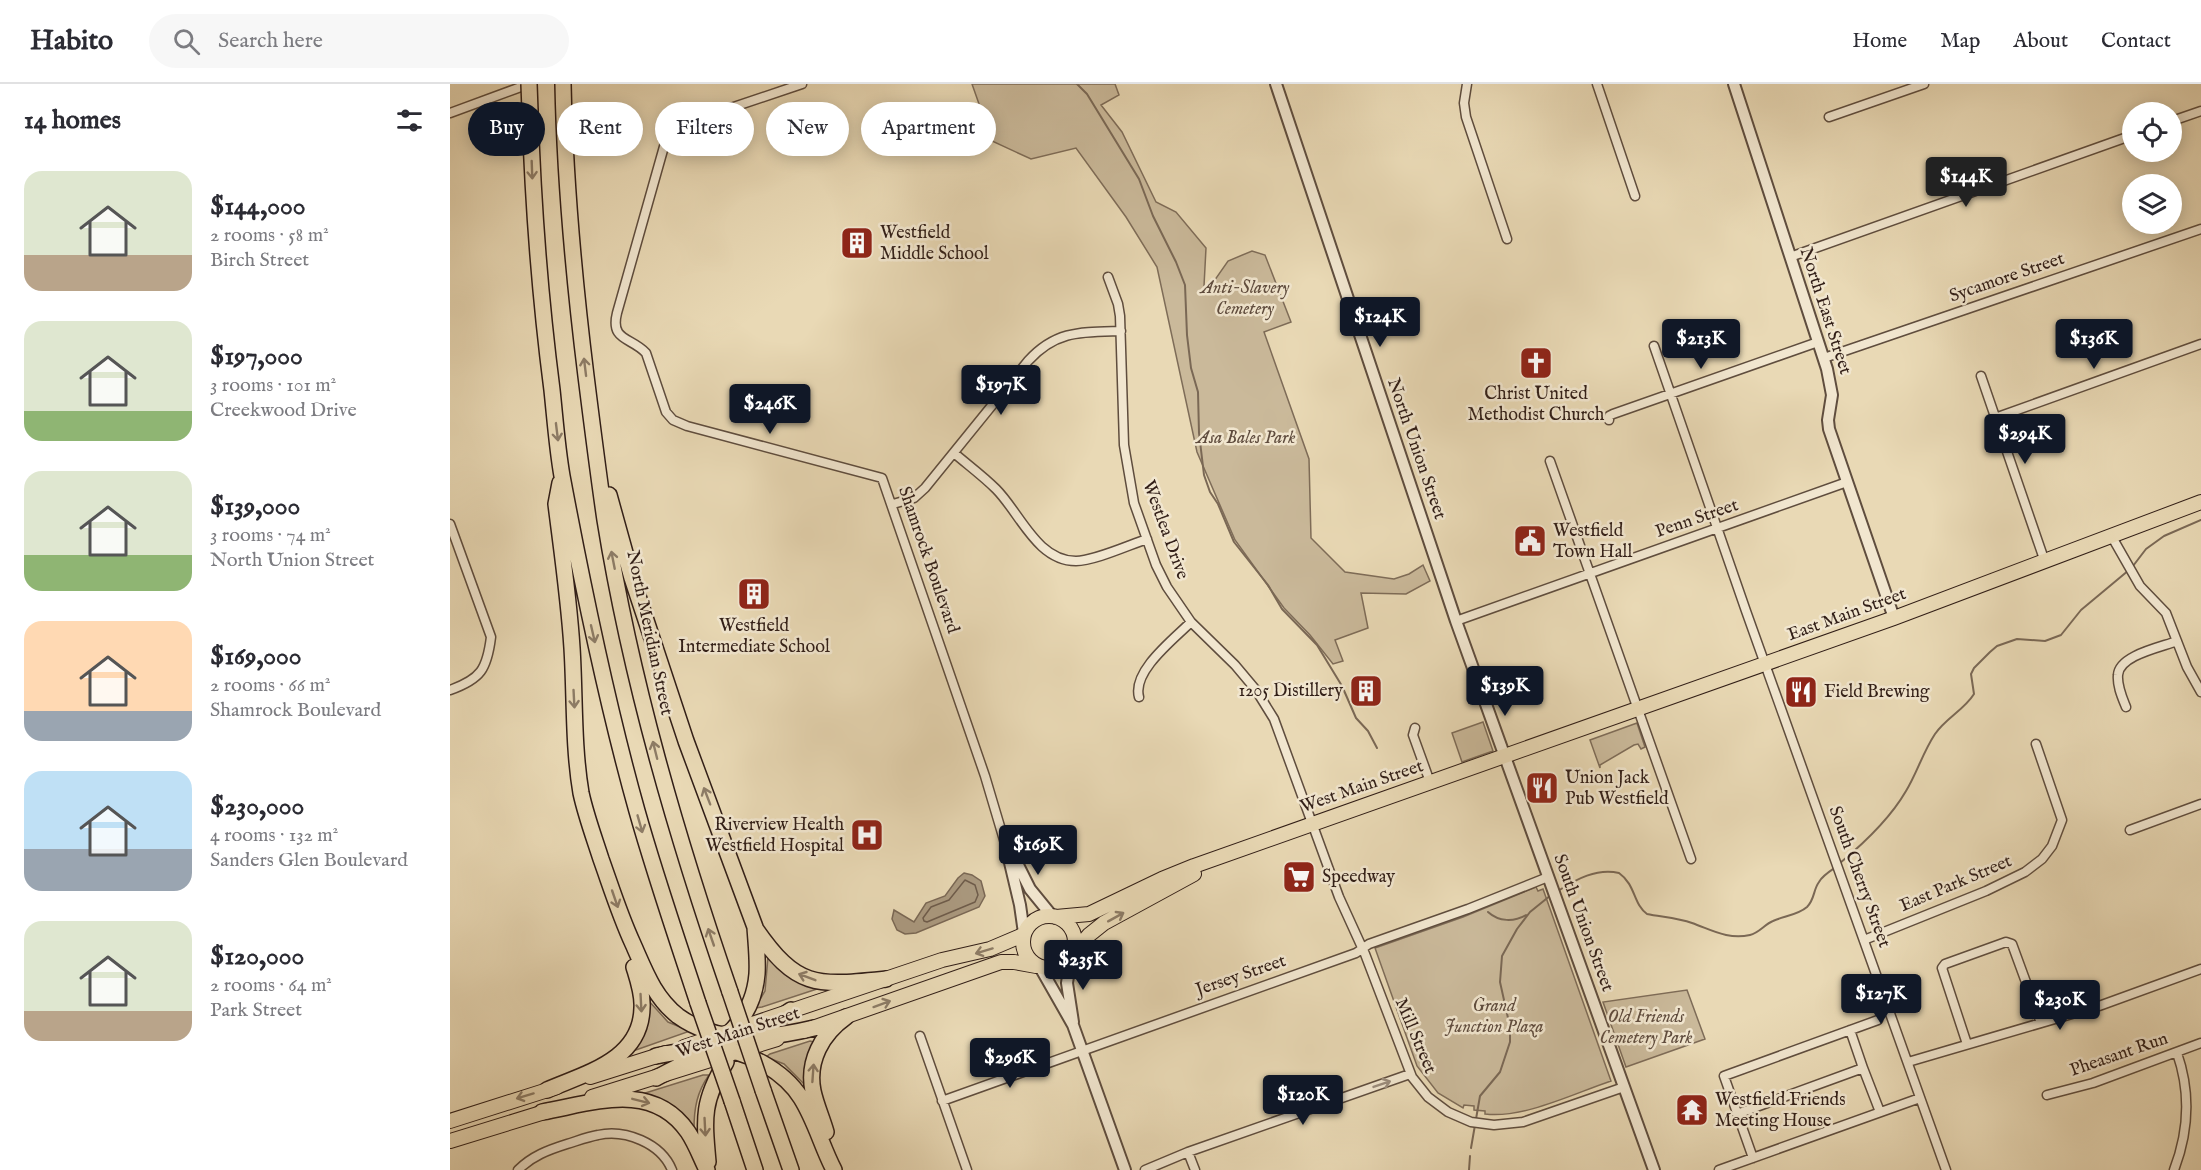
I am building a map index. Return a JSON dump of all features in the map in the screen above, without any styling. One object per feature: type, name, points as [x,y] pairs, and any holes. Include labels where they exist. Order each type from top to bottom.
[{"type":"highway","points":[[529,84],[539,270],[547,351],[562,474],[592,630],[619,744],[658,884],[755,1170]]},
{"type":"highway","name":"North Meridian Street","points":[[563,92],[569,228],[597,463],[612,558],[648,721],[690,871],[790,1170]]},
{"type":"highway","points":[[597,463],[614,508],[632,578],[686,741],[755,927],[779,960],[805,977],[829,983],[886,979]]},
{"type":"highway","points":[[547,1090],[608,1064],[624,1051],[636,1035],[642,1014],[642,998],[624,926],[587,817],[579,777],[572,645],[556,504],[562,474]]},
{"type":"highway","points":[[624,926],[647,978],[658,996],[677,1015],[692,1024],[749,1038],[786,1035],[814,1028]]},
{"type":"highway","points":[[656,1078],[713,1048],[748,1008],[755,988],[757,967],[755,927]]},
{"type":"highway","points":[[708,1170],[704,1123],[706,1103],[713,1083],[733,1053],[749,1038],[791,1010]]},
{"type":"highway","points":[[835,1170],[813,1091],[812,1070],[822,1041],[835,1024],[846,1017]]},
{"type":"highway","points":[[656,1056],[685,1050],[713,1048],[761,1061],[793,1087],[809,1112],[835,1170]]},
{"type":"highway","points":[[542,1112],[617,1099],[644,1101],[666,1111],[687,1130],[708,1170]]},
{"type":"main road","name":"East Main Street","points":[[1504,756],[1894,618],[2201,502]]},
{"type":"main road","name":"West Main Street","points":[[1054,917],[1089,914],[1162,879],[1504,756]]},
{"type":"main road","name":"West Main Street","points":[[1072,955],[1093,931],[1104,923],[1233,853]]},
{"type":"main road","points":[[1040,917],[1054,917],[1064,921],[1072,930],[1075,942],[1072,955],[1059,967],[1047,969],[1029,961],[1023,951],[1024,934],[1033,921],[1040,917]]},
{"type":"main road","name":"West Main Street","points":[[450,1121],[728,1033],[942,960],[990,949],[1024,934]]},
{"type":"main road","name":"West Main Street","points":[[450,1141],[814,1028],[1001,962],[1038,966]]},
{"type":"street","points":[[450,112],[529,84]]},
{"type":"street","name":"Shamrock Boulevard","points":[[802,84],[683,124],[669,136],[665,143],[617,313],[616,328],[622,338],[646,353],[664,406],[673,420],[687,426],[882,478],[893,504],[985,776],[1007,850],[1024,934]]},
{"type":"street","name":"North Union Street","points":[[1276,84],[1456,621],[1504,756]]},
{"type":"street","points":[[1467,84],[1464,103],[1466,117],[1507,239]]},
{"type":"street","points":[[1597,84],[1635,196]]},
{"type":"street","name":"North East Street","points":[[1734,84],[1824,358],[1832,389],[1828,424],[1894,618]]},
{"type":"street","points":[[1829,117],[1924,84]]},
{"type":"street","points":[[2182,118],[2201,111]]},
{"type":"street","points":[[1790,257],[2122,139]]},
{"type":"street","name":"Sycamore Street","points":[[1824,358],[2201,229]]},
{"type":"street","name":"Westlea Drive","points":[[1108,277],[1119,304],[1124,445],[1132,495],[1147,539],[1167,587],[1191,622],[1235,665],[1265,703],[1281,734],[1314,824]]},
{"type":"street","points":[[893,504],[914,498],[919,494],[1028,361],[1047,343],[1074,333],[1121,331]]},
{"type":"street","points":[[1609,420],[1613,414],[1818,342]]},
{"type":"street","points":[[1995,418],[2201,344]]},
{"type":"street","name":"South Cherry Street","points":[[1654,346],[1946,1170]]},
{"type":"street","points":[[1981,376],[2045,562]]},
{"type":"street","points":[[954,453],[995,488],[1039,544],[1055,556],[1064,560],[1084,560],[1147,539]]},
{"type":"street","points":[[1550,461],[1691,859]]},
{"type":"street","name":"Penn Street","points":[[1456,621],[1718,530],[1847,482]]},
{"type":"street","points":[[450,524],[491,637],[489,654],[478,676],[467,684],[450,690]]},
{"type":"street","points":[[2112,537],[2140,586],[2166,613],[2187,667],[2201,693]]},
{"type":"street","points":[[1139,697],[1137,686],[1143,674],[1162,650],[1191,622]]},
{"type":"street","points":[[2126,707],[2118,678],[2121,666],[2134,656],[2177,641]]},
{"type":"street","points":[[1415,728],[1413,735],[1430,782]]},
{"type":"street","name":"East Park Street","points":[[1864,940],[1986,891],[2025,872],[2042,859],[2052,846],[2062,820],[2036,744]]},
{"type":"street","name":"South Union Street","points":[[1504,756],[1654,1170]]},
{"type":"street","points":[[2130,830],[2201,804]]},
{"type":"street","name":"Mill Street","points":[[1314,824],[1339,897],[1363,948],[1410,1074],[1428,1097],[1455,1116],[1487,1125],[1504,1125],[1523,1122],[1624,1087]]},
{"type":"street","name":"Shamrock Boulevard","points":[[1007,850],[1016,861],[1030,889],[1054,917]]},
{"type":"street","name":"Jersey Street","points":[[942,1101],[1356,953],[1363,948],[1549,881]]},
{"type":"street","points":[[1967,1044],[1942,968],[1945,964],[2006,942],[2012,944],[2041,1023]]},
{"type":"street","points":[[1072,955],[1067,983],[1073,1025]]},
{"type":"street","points":[[1038,966],[1073,1025],[1125,1170]]},
{"type":"street","points":[[1908,1062],[2099,1006],[2201,969]]},
{"type":"street","points":[[1753,1158],[1724,1076],[1878,1020]]},
{"type":"street","points":[[1850,1030],[1880,1112]]},
{"type":"street","points":[[920,1036],[966,1170]]},
{"type":"street","name":"Pheasant Run","points":[[2047,1095],[2092,1083],[2201,1043]]},
{"type":"street","points":[[2175,1170],[2186,1134],[2188,1108],[2185,1083],[2177,1053]]},
{"type":"street","points":[[1737,1114],[1863,1068]]},
{"type":"street","points":[[1145,1170],[1188,1152],[1410,1074]]},
{"type":"street","points":[[1719,1170],[1920,1098]]},
{"type":"street","points":[[518,1170],[525,1162],[544,1152],[598,1135],[613,1133],[628,1135],[650,1145],[660,1152],[672,1170]]},
{"type":"street","points":[[1188,1152],[1195,1170]]},
{"type":"green space","name":"Asa Bales Park","points":[[972,84],[1115,84],[1119,95],[1101,105],[1122,132],[1156,202],[1176,212],[1206,248],[1204,286],[1210,287],[1228,261],[1252,251],[1265,255],[1291,322],[1264,332],[1309,459],[1311,538],[1345,572],[1394,579],[1409,574],[1423,565],[1430,581],[1406,594],[1361,593],[1368,628],[1335,640],[1343,661],[1333,664],[1284,608],[1235,540],[1197,452],[1157,267],[1126,217],[1076,148],[1031,159],[996,143],[996,102],[978,102]]},
{"type":"green space","points":[[1483,722],[1493,751],[1462,762],[1452,733]]},
{"type":"green space","points":[[1637,723],[1645,747],[1641,749],[1638,744],[1634,745],[1600,765],[1600,768],[1590,740]]},
{"type":"green space","name":"Grand Junction Plaza","points":[[1536,887],[1538,891],[1543,889],[1611,1081],[1549,1104],[1516,1113],[1485,1114],[1485,1111],[1474,1110],[1474,1106],[1464,1105],[1463,1108],[1438,1093],[1417,1066],[1375,948],[1463,917]]},
{"type":"green space","points":[[768,957],[820,988],[755,1008],[765,991]]},
{"type":"green space","name":"Old Friends Cemetery Park","points":[[1687,990],[1705,1039],[1626,1067],[1603,1002]]},
{"type":"green space","points":[[648,1000],[668,1022],[690,1031],[630,1051]]},
{"type":"green space","points":[[810,1041],[814,1042],[810,1050],[805,1085],[784,1064],[766,1057],[770,1054]]},
{"type":"green space","points":[[709,1075],[697,1100],[694,1129],[642,1094]]},
{"type":"water","points":[[964,873],[981,881],[985,896],[979,907],[916,933],[905,934],[897,930],[892,919],[894,910],[914,922],[926,903],[945,896]]},
{"type":"waterway","points":[[1077,84],[1087,94],[1139,179],[1153,216],[1185,285],[1187,335],[1191,368],[1198,392],[1199,433],[1204,475],[1210,492],[1218,504],[1234,542],[1268,585],[1282,609],[1317,645],[1342,686],[1356,718],[1368,731],[1377,748]]},
{"type":"waterway","points":[[2133,566],[2146,549],[2164,536],[2201,520]]},
{"type":"waterway","points":[[1840,863],[1893,811],[1910,784],[1935,734],[1974,694],[1971,674],[1974,668],[1997,646],[2017,639],[2045,641],[2061,635],[2081,610],[2129,570]]},
{"type":"waterway","points":[[1558,891],[1572,882],[1595,873],[1619,873],[1629,883],[1639,905],[1647,914],[1687,921],[1727,935],[1742,936],[1753,934],[1770,922],[1803,910],[1811,901],[1820,880],[1836,867]]},
{"type":"waterway","points":[[1476,1119],[1480,1096],[1500,1072],[1510,1042],[1510,1027],[1500,982],[1502,956],[1517,929],[1530,912],[1551,895]]},
{"type":"waterway","points":[[1488,912],[1497,918],[1507,920],[1526,915]]},
{"type":"waterway","points":[[1471,1148],[1475,1125]]},
{"type":"waterway","points":[[1469,1170],[1470,1156]]},
{"type":"place","name":"Westfield Middle School","points":[[857,243]]},
{"type":"place","name":"Christ United Methodist Church","points":[[1536,363]]},
{"type":"place","name":"Westfield Town Hall","points":[[1530,541]]},
{"type":"place","name":"Westfield Intermediate School","points":[[754,594]]},
{"type":"place","name":"1205 Distillery","points":[[1366,691]]},
{"type":"place","name":"Field Brewing","points":[[1801,692]]},
{"type":"place","name":"Union Jack Pub Westfield","points":[[1542,788]]},
{"type":"place","name":"Riverview Health Westfield Hospital","points":[[867,835]]},
{"type":"place","name":"Speedway","points":[[1299,877]]},
{"type":"place","name":"Westfield Friends Meeting House","points":[[1692,1110]]},
{"type":"park label","name":"Anti-Slavery Cemetery","points":[[1245,298]]}]
